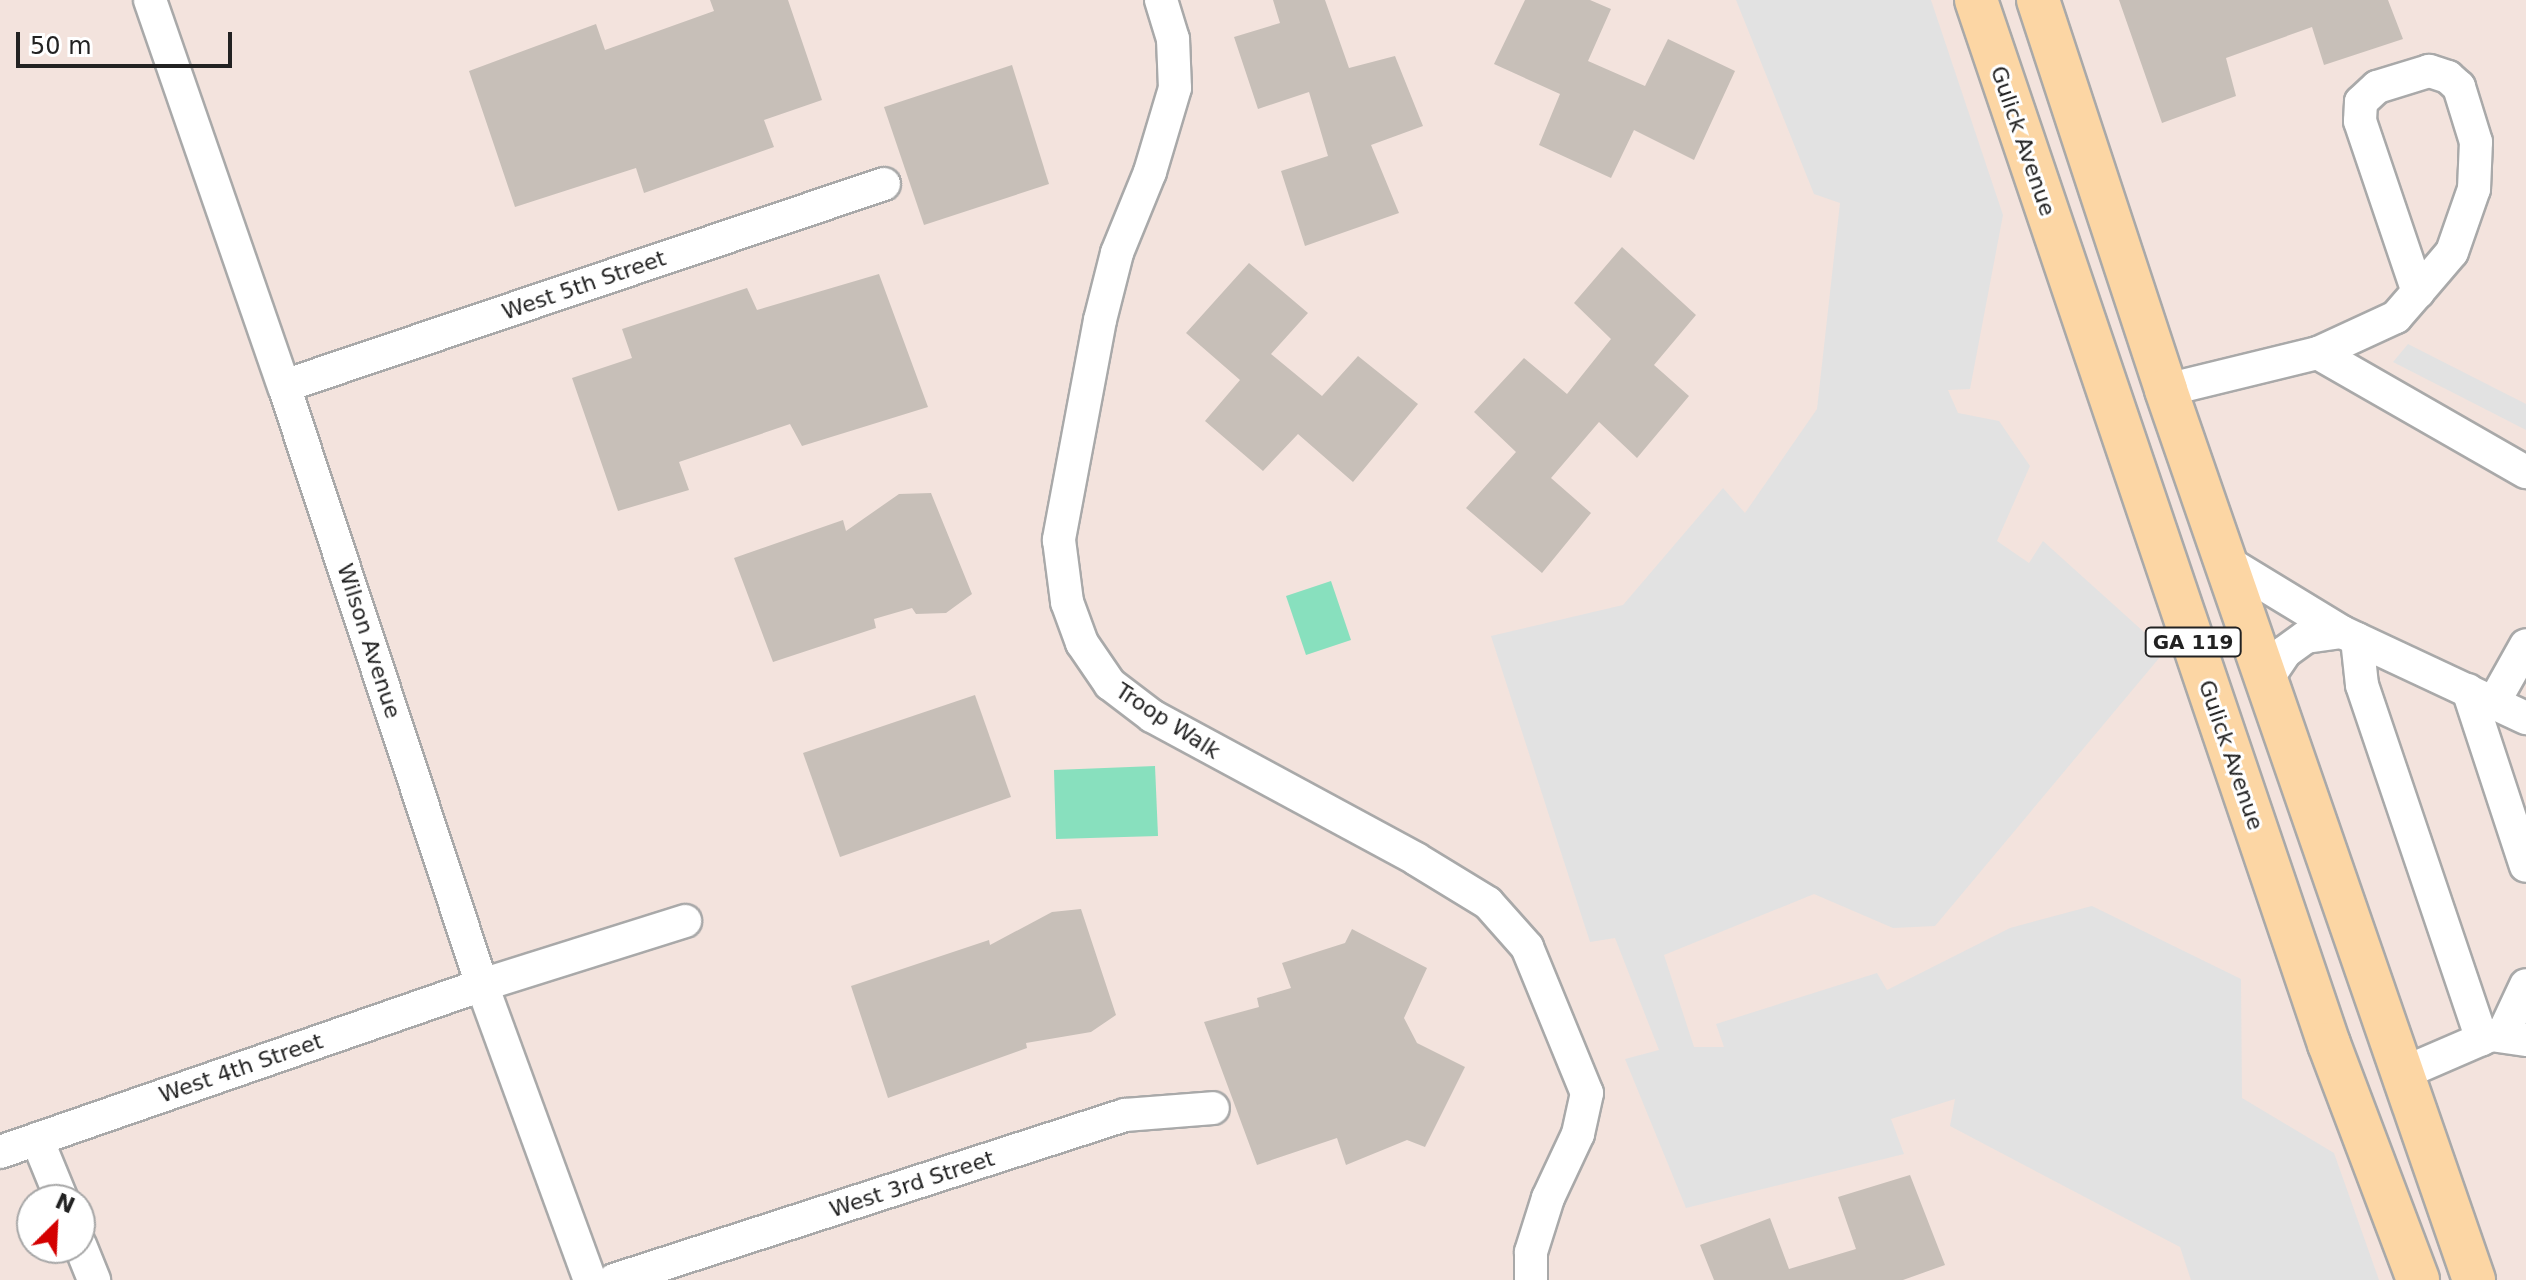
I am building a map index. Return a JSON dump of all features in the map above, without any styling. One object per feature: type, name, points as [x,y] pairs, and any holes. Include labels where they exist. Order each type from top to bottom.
[{"type":"main road","name":"Gulick Avenue","points":[[1976,0],[2329,1044],[2418,1280]]},
{"type":"main road","name":"GA 119","points":[[2038,0],[2166,390],[2474,1280]]},
{"type":"street","name":"Wilson Avenue","points":[[150,0],[284,386],[482,985],[590,1280]]},
{"type":"street","name":"Troop Walk","points":[[1161,0],[1173,39],[1175,88],[1150,172],[1117,253],[1100,320],[1059,540],[1067,602],[1082,643],[1110,684],[1142,708],[1212,751],[1416,859],[1488,903],[1527,947],[1587,1093],[1578,1134],[1548,1198],[1531,1252],[1531,1280]]},
{"type":"street","points":[[2166,390],[2318,353],[2396,317],[2418,292],[2452,252],[2474,189],[2476,142],[2459,87],[2448,77],[2429,71],[2377,87],[2361,102],[2360,121],[2418,292]]},
{"type":"street","name":"West 5th Street","points":[[284,386],[884,184]]},
{"type":"street","points":[[2318,353],[2526,472]]},
{"type":"street","points":[[2227,562],[2349,635],[2526,718]]},
{"type":"street","points":[[2267,679],[2285,652],[2306,637],[2349,635]]},
{"type":"street","points":[[2349,635],[2362,685],[2503,1038]]},
{"type":"street","points":[[2481,696],[2526,645]]},
{"type":"street","points":[[2481,696],[2526,866]]},
{"type":"street","name":"West 4th Street","points":[[0,1152],[482,985],[685,921]]},
{"type":"street","points":[[2401,1074],[2503,1038],[2526,985]]},
{"type":"street","name":"West 3rd Street","points":[[614,1280],[1125,1115],[1213,1108]]},
{"type":"street","points":[[37,1139],[55,1184]]},
{"type":"shaded area","points":[[0,0],[2526,0],[2526,1280],[0,1280]]},
{"type":"shaded area","points":[[1736,0],[1931,0],[2003,215],[1970,389],[1948,390],[1958,413],[1999,421],[2030,466],[1997,541],[2029,563],[2043,541],[2165,651],[1935,926],[1893,928],[1814,894],[1664,955],[1694,1047],[1724,1047],[1716,1024],[1877,973],[1887,990],[2010,928],[2092,906],[2241,979],[2242,1098],[2334,1153],[2379,1280],[2191,1280],[2180,1247],[1950,1126],[1955,1099],[1891,1119],[1904,1154],[1686,1208],[1625,1059],[1659,1050],[1615,938],[1590,942],[1491,636],[1623,605],[1723,488],[1745,513],[1817,409],[1840,203],[1814,194]]},
{"type":"shaded area","points":[[2408,344],[2526,404],[2526,430],[2393,362]]},
{"type":"green space","points":[[1331,581],[1351,640],[1306,655],[1286,596]]},
{"type":"green space","points":[[1155,766],[1158,836],[1056,839],[1054,770]]},
{"type":"building","points":[[710,0],[788,0],[822,100],[764,120],[774,147],[644,193],[636,168],[515,207],[469,71],[596,24],[605,50],[714,11]]},
{"type":"building","points":[[1273,0],[1325,0],[1349,68],[1395,56],[1423,126],[1371,145],[1399,213],[1305,246],[1281,171],[1328,156],[1309,92],[1258,109],[1234,37],[1280,23]]},
{"type":"building","points":[[1525,0],[1590,0],[1611,9],[1588,61],[1645,86],[1668,39],[1735,71],[1694,160],[1634,130],[1611,178],[1539,145],[1560,94],[1494,64]]},
{"type":"building","points":[[2119,0],[2388,0],[2403,39],[2324,65],[2312,27],[2226,58],[2236,96],[2162,123]]},
{"type":"building","points":[[1012,65],[1049,184],[924,225],[884,107]]},
{"type":"building","points":[[1622,247],[1696,315],[1654,365],[1689,396],[1637,458],[1599,422],[1551,478],[1591,513],[1542,573],[1466,508],[1516,452],[1474,412],[1524,358],[1567,394],[1611,339],[1574,303]]},
{"type":"building","points":[[1249,263],[1308,313],[1271,354],[1322,396],[1358,356],[1418,404],[1353,482],[1298,434],[1263,471],[1205,421],[1240,380],[1186,333]]},
{"type":"building","points":[[879,274],[928,407],[802,446],[790,424],[679,462],[689,490],[618,511],[572,378],[632,358],[622,329],[747,288],[757,310]]},
{"type":"building","points":[[931,493],[972,594],[946,613],[916,614],[912,608],[874,619],[876,628],[773,662],[734,558],[843,520],[846,531],[899,494]]},
{"type":"building","points":[[975,695],[1011,797],[840,857],[803,753]]},
{"type":"building","points":[[1081,909],[1116,1015],[1091,1032],[1026,1043],[1027,1048],[888,1098],[851,986],[989,940],[990,945],[1052,912]]},
{"type":"building","points":[[1352,929],[1427,968],[1404,1018],[1417,1043],[1465,1067],[1425,1147],[1407,1140],[1346,1165],[1337,1138],[1257,1165],[1204,1022],[1259,1007],[1257,998],[1291,988],[1282,963],[1345,943]]},
{"type":"building","points":[[1910,1175],[1945,1265],[1903,1280],[1714,1280],[1700,1245],[1770,1218],[1789,1269],[1856,1249],[1838,1197]]}]
